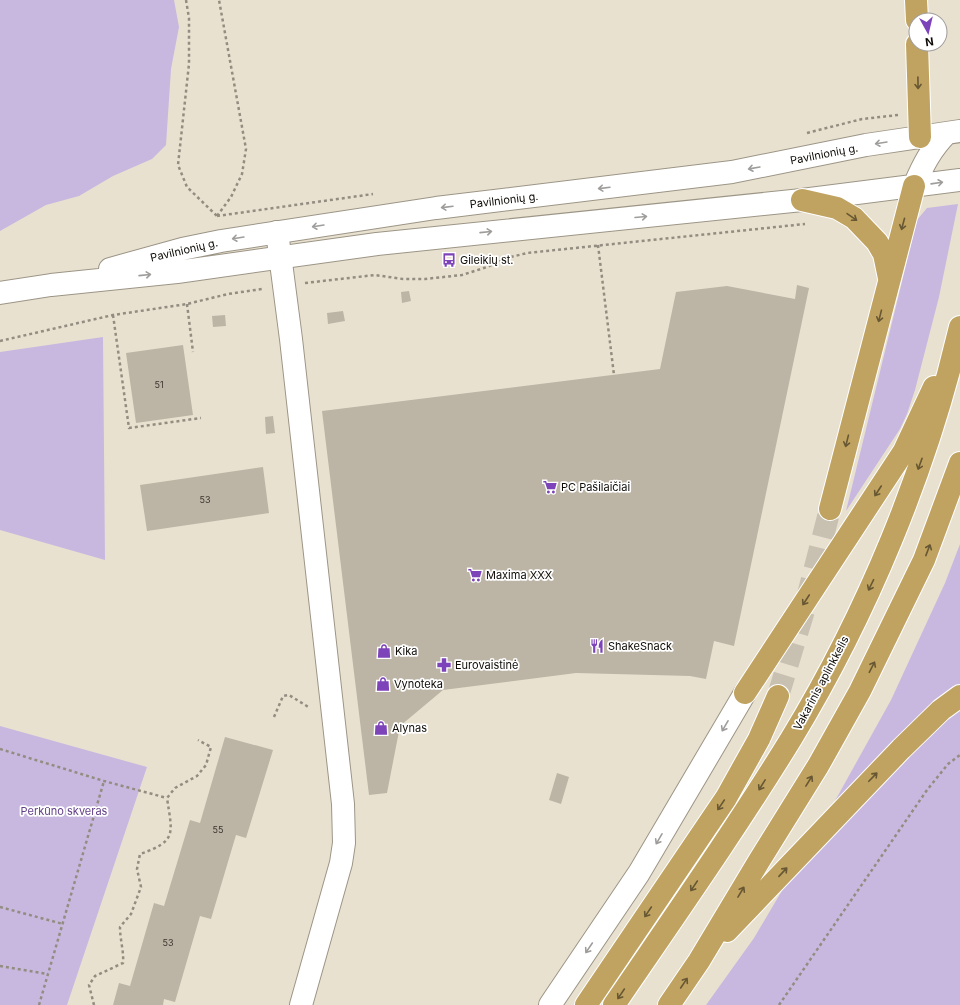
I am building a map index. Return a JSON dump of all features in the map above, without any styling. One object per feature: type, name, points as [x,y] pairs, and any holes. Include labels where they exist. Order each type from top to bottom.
[{"type":"highway","points":[[916,0],[917,12]]},
{"type":"highway","points":[[917,52],[920,137]]},
{"type":"highway","points":[[830,508],[914,186]]},
{"type":"highway","points":[[802,200],[837,208],[858,222],[873,237],[884,254],[889,278]]},
{"type":"highway","name":"Vakarinis aplinkkelis","points":[[614,1005],[732,831],[813,700],[884,557],[926,425],[958,335]]},
{"type":"highway","points":[[745,693],[904,451],[926,425]]},
{"type":"highway","points":[[669,1005],[699,961],[759,860],[818,766],[860,691],[924,560],[960,463]]},
{"type":"highway","points":[[586,1005],[726,798],[759,739],[778,696]]},
{"type":"highway","points":[[699,961],[901,749],[941,710],[960,696]]},
{"type":"street","name":"Pavilnionių g.","points":[[51,285],[182,249],[277,232],[436,208],[732,172],[820,154],[953,132]]},
{"type":"street","points":[[914,186],[924,161],[934,146],[953,132]]},
{"type":"street","points":[[914,186],[920,137]]},
{"type":"street","name":"Pavilnionių g.","points":[[0,292],[176,272],[451,235],[802,200],[960,180]]},
{"type":"street","points":[[277,232],[285,286],[343,804],[344,843],[341,863],[301,1005]]},
{"type":"street","points":[[550,1005],[639,873],[745,693]]},
{"type":"path","points":[[186,0],[189,18],[189,64],[178,165],[187,187],[217,216]]},
{"type":"path","points":[[217,216],[231,197],[242,174],[246,149],[219,0]]},
{"type":"path","points":[[802,134],[862,119],[919,113]]},
{"type":"path","points":[[217,216],[376,193]]},
{"type":"path","points":[[0,341],[113,315],[187,304],[228,294],[375,275],[425,280],[462,275],[487,268],[507,258],[527,253],[807,224]]},
{"type":"path","points":[[598,245],[614,374]]},
{"type":"path","points":[[187,304],[193,352]]},
{"type":"path","points":[[113,315],[129,428],[201,418]]},
{"type":"path","points":[[274,717],[283,696],[289,695],[312,709],[333,708]]},
{"type":"path","points":[[94,1005],[89,985],[95,976],[122,963],[123,954],[120,939],[120,927],[131,914],[141,888],[137,869],[140,854],[153,850],[168,840],[172,830],[167,798],[175,788],[197,776],[206,765],[211,747],[198,740]]},
{"type":"path","points":[[0,749],[104,781],[167,798]]},
{"type":"path","points":[[779,1005],[927,790],[948,764],[960,755]]},
{"type":"path","points":[[40,1005],[104,781]]},
{"type":"path","points":[[0,907],[63,924]]},
{"type":"path","points":[[0,966],[48,974]]},
{"type":"green space","points":[[0,0],[174,0],[179,27],[171,69],[166,145],[152,159],[113,176],[79,196],[46,205],[0,231]]},
{"type":"green space","points":[[958,204],[939,297],[915,390],[907,414],[900,429],[846,511],[917,220],[927,208]]},
{"type":"green space","points":[[103,337],[105,560],[0,530],[0,352]]},
{"type":"green space","points":[[960,544],[960,1005],[706,1005],[754,938],[836,799],[891,700],[945,583]]},
{"type":"green space","name":"Perkūno skveras","points":[[0,726],[147,767],[67,1005],[0,1005]]},
{"type":"building","name":"PC Pašilaičiai","points":[[797,285],[809,288],[734,646],[714,641],[706,679],[690,676],[576,673],[443,690],[400,726],[387,793],[369,795],[322,411],[660,369],[676,292],[727,286],[795,299]]},
{"type":"building","points":[[409,291],[411,301],[402,303],[401,292]]},
{"type":"building","points":[[343,311],[345,321],[328,324],[327,313]]},
{"type":"building","points":[[225,315],[226,326],[213,327],[212,316]]},
{"type":"building","points":[[183,345],[193,415],[136,423],[126,353]]},
{"type":"building","points":[[273,416],[275,433],[266,434],[265,417]]},
{"type":"building","points":[[263,467],[269,513],[147,531],[140,485]]},
{"type":"building","points":[[225,737],[273,750],[246,838],[236,835],[211,919],[200,916],[175,1002],[164,999],[163,1005],[113,1005],[119,983],[130,986],[154,903],[164,906],[190,820],[200,823]]},
{"type":"building","points":[[557,773],[569,777],[561,804],[549,800]]},
{"type":"tunnel","points":[[778,696],[803,614],[830,509]]},
{"type":"place","name":"Gileikių st.","points":[[449,260]]},
{"type":"place","name":"PC Pašilaičiai","points":[[550,487]]},
{"type":"place","name":"Maxima XXX","points":[[475,575]]},
{"type":"place","name":"ShakeSnack","points":[[597,646]]},
{"type":"place","name":"Kika","points":[[384,651]]},
{"type":"place","name":"Eurovaistinė","points":[[444,665]]},
{"type":"place","name":"Vynoteka","points":[[383,684]]},
{"type":"place","name":"Alynas","points":[[381,728]]}]
